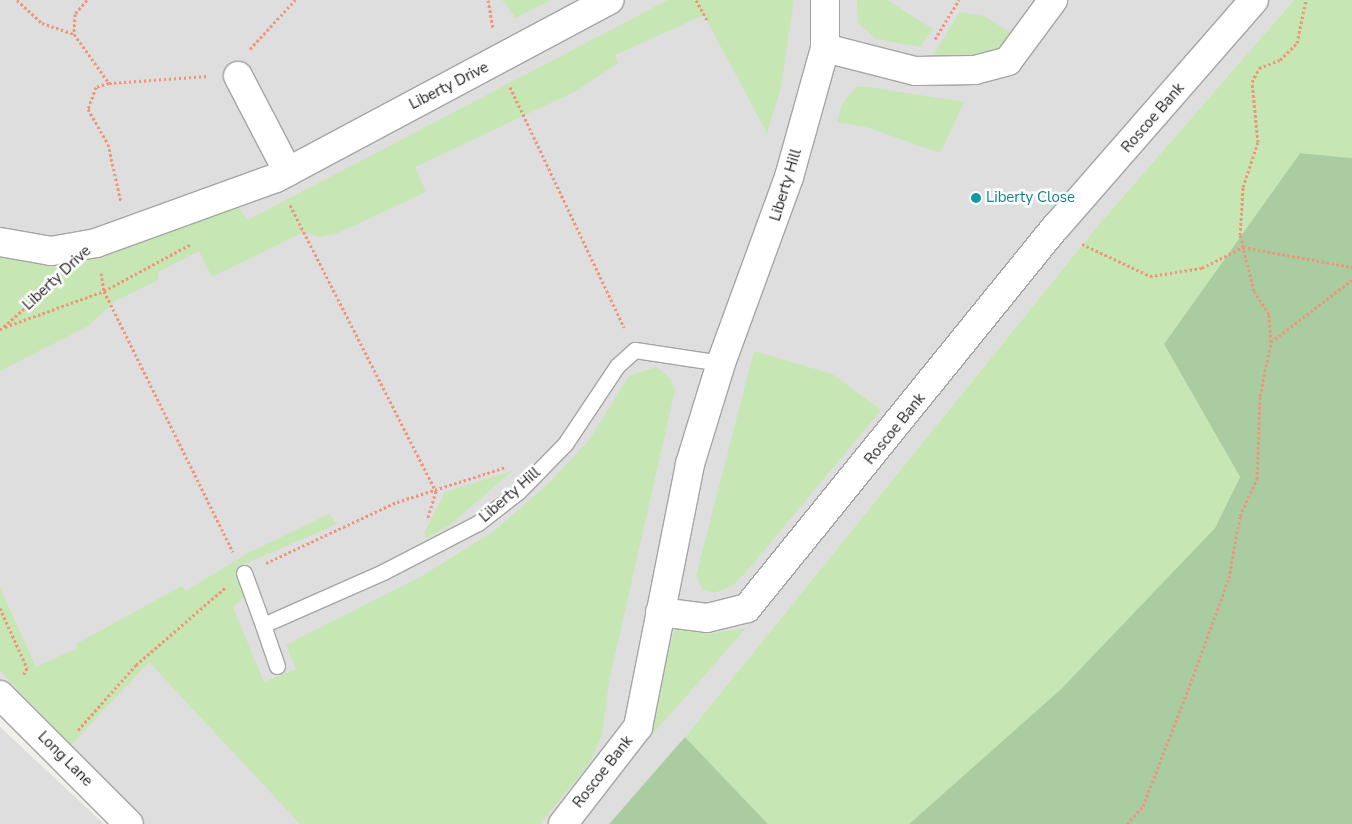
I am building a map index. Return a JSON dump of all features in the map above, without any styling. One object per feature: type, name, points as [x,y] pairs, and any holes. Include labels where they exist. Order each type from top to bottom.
[{"type":"street","name":"Liberty Drive","points":[[0,242],[51,251],[96,243],[129,234],[288,172],[610,0]]},
{"type":"street","name":"Liberty Hill","points":[[660,612],[690,464],[721,363],[772,233],[825,48],[825,0]]},
{"type":"street","points":[[825,48],[915,71],[975,70],[1008,61],[1053,0]]},
{"type":"street","name":"Roscoe Bank","points":[[563,824],[638,727],[660,612],[707,618],[746,608],[1056,227],[1254,0]]},
{"type":"street","points":[[238,76],[288,172]]},
{"type":"street","name":"Long Lane","points":[[4,700],[129,824]]},
{"type":"lane","name":"Liberty Hill","points":[[263,625],[383,572],[478,523],[555,454],[582,422],[617,366],[636,350],[721,363]]},
{"type":"lane","points":[[244,573],[277,666]]},
{"type":"path","points":[[17,0],[42,24],[74,34]]},
{"type":"path","points":[[87,0],[74,14],[74,34],[110,83]]},
{"type":"path","points":[[129,234],[108,144],[88,109],[96,87],[110,83],[238,76],[256,39],[295,0]]},
{"type":"path","points":[[696,0],[708,22]]},
{"type":"path","points":[[915,71],[959,0]]},
{"type":"path","points":[[1127,824],[1144,806],[1228,578],[1240,516],[1257,480],[1260,396],[1271,342],[1269,314],[1254,291],[1243,248],[1243,187],[1258,142],[1252,82],[1259,68],[1280,60],[1297,43],[1306,0]]},
{"type":"path","points":[[522,112],[618,314]]},
{"type":"path","points":[[288,201],[436,491]]},
{"type":"path","points":[[1056,227],[1100,254],[1150,276],[1202,268],[1243,248],[1352,266]]},
{"type":"path","points":[[5,327],[104,291],[198,240]]},
{"type":"path","points":[[96,243],[104,291],[244,573]]},
{"type":"path","name":"Liberty Drive","points":[[0,330],[61,276]]},
{"type":"path","points":[[1271,342],[1352,280]]},
{"type":"path","points":[[58,752],[136,665],[244,573],[397,502],[436,491],[523,458],[555,454]]},
{"type":"path","points":[[0,608],[27,668],[4,700]]},
{"type":"shaded area","points":[[0,0],[1294,0],[1100,223],[685,737],[609,824],[114,824],[0,707]]},
{"type":"shaded area","points":[[0,727],[104,824],[0,824]]},
{"type":"green space","points":[[502,0],[551,0],[516,18]]},
{"type":"green space","points":[[668,0],[794,0],[781,87],[767,133],[704,15],[615,55],[618,63],[576,91],[415,167],[426,192],[338,233],[319,237],[304,232],[212,277],[199,251],[158,272],[158,280],[115,301],[88,326],[0,371],[0,242],[23,249],[229,195],[248,220]]},
{"type":"green space","points":[[857,0],[887,0],[933,29],[920,47],[876,39],[858,23]]},
{"type":"green space","points":[[1294,0],[1352,0],[1352,158],[1300,153],[1164,344],[1240,477],[1215,528],[1061,689],[909,824],[768,824],[685,737],[1100,223]]},
{"type":"green space","points":[[960,12],[984,16],[1016,36],[992,55],[975,60],[931,58]]},
{"type":"green space","points":[[856,87],[868,87],[964,102],[940,153],[866,127],[837,122],[842,104]]},
{"type":"green space","points":[[1300,153],[1352,158],[1352,824],[909,824],[1061,689],[1215,528],[1240,477],[1164,344]]},
{"type":"green space","points":[[754,351],[832,374],[881,410],[746,572],[732,586],[714,593],[703,590],[696,576]]},
{"type":"green space","points":[[656,367],[671,379],[675,390],[609,681],[602,735],[589,764],[540,824],[300,824],[149,662],[71,745],[0,671],[0,588],[36,667],[77,648],[76,644],[182,586],[186,591],[246,554],[329,514],[337,524],[236,568],[244,597],[233,607],[264,682],[296,669],[286,645],[422,576],[494,531],[549,483],[589,440],[629,376]]},
{"type":"green space","points":[[512,471],[450,525],[426,538],[424,533],[445,492]]},
{"type":"green space","points":[[676,623],[708,634],[746,628],[614,778],[652,712]]},
{"type":"green space","points":[[685,737],[768,824],[609,824]]},
{"type":"place","name":"Liberty Close","points":[[976,198]]}]
